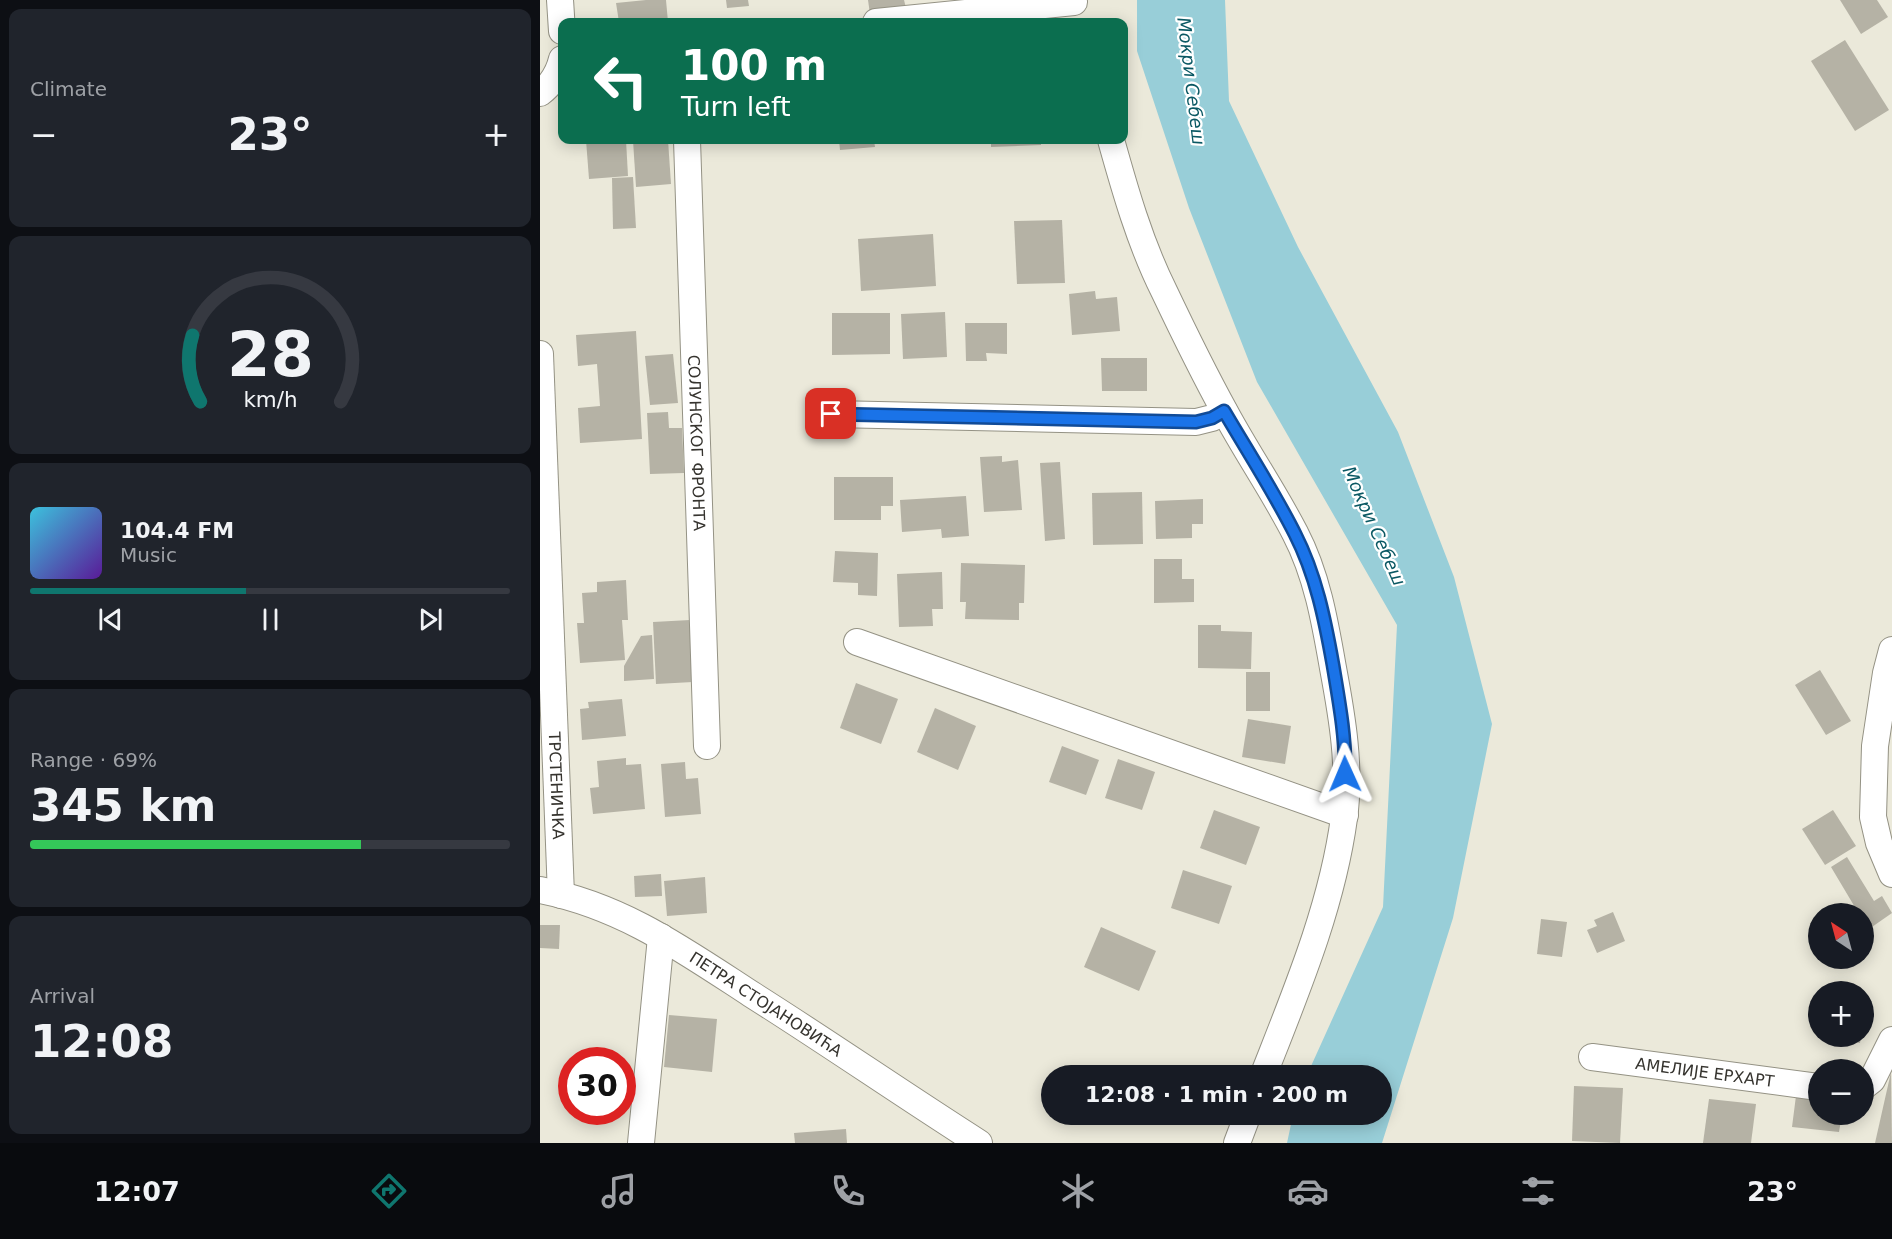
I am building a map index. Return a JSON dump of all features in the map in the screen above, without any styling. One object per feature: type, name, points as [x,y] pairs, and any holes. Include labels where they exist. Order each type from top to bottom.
[{"type":"street","points":[[561,0],[562,18]]},
{"type":"street","points":[[933,18],[1075,8]]},
{"type":"street","points":[[540,93],[553,80],[558,68]]},
{"type":"street","name":"СОЛУНСКОГ ФРОНТА","points":[[687,144],[707,746]]},
{"type":"street","points":[[1112,144],[1139,230],[1162,288],[1224,411],[1296,535],[1312,575],[1325,623],[1338,691],[1346,754],[1345,815],[1334,880],[1296,991],[1267,1065]]},
{"type":"street","name":"ТРСТЕНИЧКА","points":[[540,354],[551,892]]},
{"type":"street","points":[[831,414],[1196,422],[1212,418],[1224,411]]},
{"type":"street","points":[[857,642],[1345,815]]},
{"type":"street","points":[[1892,650],[1886,673],[1875,746],[1873,817],[1879,843],[1892,874]]},
{"type":"street","name":"ПЕТРА СТОЈАНОВИЋА","points":[[551,892],[618,914],[661,937],[979,1143]]},
{"type":"street","points":[[641,1143],[661,937]]},
{"type":"street","points":[[1874,1076],[1892,1040]]},
{"type":"street","name":"АМЕЛИЈЕ ЕРХАРТ","points":[[1592,1057],[1808,1086]]},
{"type":"street","points":[[1237,1143],[1244,1125]]},
{"type":"water","name":"Мокри Себеш","points":[[1137,0],[1225,0],[1229,101],[1298,247],[1398,432],[1454,577],[1492,724],[1453,918],[1392,1111],[1392,1065],[1312,1065],[1383,907],[1397,625],[1257,382],[1189,208],[1137,51]]},
{"type":"water","points":[[1291,1125],[1388,1125],[1382,1143],[1287,1143]]},
{"type":"building","points":[[666,0],[668,18],[618,18],[616,3]]},
{"type":"building","points":[[726,0],[748,0],[749,6],[727,8]]},
{"type":"building","points":[[868,0],[904,0],[906,8],[870,14]]},
{"type":"building","points":[[1840,0],[1877,0],[1888,17],[1861,34]]},
{"type":"building","points":[[1845,40],[1889,110],[1855,131],[1811,61]]},
{"type":"building","points":[[586,144],[626,144],[628,176],[589,179]]},
{"type":"building","points":[[633,144],[668,144],[671,184],[636,187]]},
{"type":"building","points":[[839,144],[875,144],[875,147],[840,150]]},
{"type":"building","points":[[991,144],[1041,144],[1041,145],[991,147]]},
{"type":"building","points":[[633,177],[636,228],[613,229],[612,178]]},
{"type":"building","points":[[1062,220],[1065,283],[1017,284],[1014,221]]},
{"type":"building","points":[[933,234],[936,286],[861,291],[858,239]]},
{"type":"building","points":[[1095,291],[1096,299],[1117,297],[1120,331],[1072,335],[1069,294]]},
{"type":"building","points":[[945,312],[947,357],[903,359],[901,314]]},
{"type":"building","points":[[832,313],[890,313],[890,354],[832,355]]},
{"type":"building","points":[[965,323],[1007,323],[1007,354],[986,353],[987,361],[966,361]]},
{"type":"building","points":[[636,331],[642,439],[580,443],[578,408],[600,406],[597,364],[578,366],[576,335]]},
{"type":"building","points":[[673,354],[678,403],[650,405],[645,356]]},
{"type":"building","points":[[1101,358],[1147,358],[1147,391],[1102,391]]},
{"type":"building","points":[[668,412],[669,428],[682,428],[684,473],[650,474],[647,413]]},
{"type":"building","points":[[1002,456],[1002,462],[1018,460],[1022,510],[984,512],[980,457]]},
{"type":"building","points":[[1060,462],[1065,539],[1045,541],[1040,463]]},
{"type":"building","points":[[834,477],[893,477],[893,506],[881,506],[881,520],[834,520]]},
{"type":"building","points":[[1142,492],[1143,544],[1093,545],[1092,493]]},
{"type":"building","points":[[966,496],[969,536],[942,538],[941,529],[902,532],[900,500]]},
{"type":"building","points":[[1203,499],[1203,524],[1192,524],[1192,538],[1156,539],[1155,501]]},
{"type":"building","points":[[835,551],[878,553],[877,596],[858,595],[858,583],[833,582]]},
{"type":"building","points":[[1154,559],[1182,559],[1182,579],[1194,579],[1194,602],[1154,603]]},
{"type":"building","points":[[961,563],[1025,565],[1024,603],[1019,603],[1019,620],[965,619],[966,602],[960,602]]},
{"type":"building","points":[[942,572],[943,609],[932,609],[933,626],[899,627],[897,574]]},
{"type":"building","points":[[626,580],[628,620],[622,620],[625,660],[580,663],[577,623],[584,623],[582,593],[597,592],[597,582]]},
{"type":"building","points":[[690,620],[693,682],[656,684],[653,622]]},
{"type":"building","points":[[1198,625],[1221,625],[1221,631],[1252,632],[1251,669],[1198,668]]},
{"type":"building","points":[[652,635],[654,679],[624,681],[624,666],[641,636]]},
{"type":"building","points":[[1820,670],[1851,721],[1826,735],[1795,685]]},
{"type":"building","points":[[1246,672],[1270,672],[1270,711],[1246,711]]},
{"type":"building","points":[[856,683],[898,699],[881,744],[840,728]]},
{"type":"building","points":[[622,699],[626,736],[582,740],[580,709],[589,708],[588,702]]},
{"type":"building","points":[[935,708],[976,726],[958,770],[917,752]]},
{"type":"building","points":[[1248,719],[1291,726],[1285,764],[1242,757]]},
{"type":"building","points":[[1062,746],[1099,760],[1086,795],[1049,782]]},
{"type":"building","points":[[626,758],[626,765],[641,764],[645,809],[593,814],[590,788],[599,787],[597,761]]},
{"type":"building","points":[[1118,759],[1155,772],[1142,810],[1105,798]]},
{"type":"building","points":[[685,762],[686,779],[698,778],[701,814],[665,817],[661,764]]},
{"type":"building","points":[[1214,810],[1260,827],[1246,865],[1200,848]]},
{"type":"building","points":[[1833,810],[1856,846],[1825,865],[1802,829]]},
{"type":"building","points":[[1847,857],[1874,901],[1882,896],[1892,913],[1874,926],[1874,903],[1852,903],[1831,867]]},
{"type":"building","points":[[1183,870],[1232,886],[1219,924],[1171,908]]},
{"type":"building","points":[[661,874],[662,896],[635,897],[634,876]]},
{"type":"building","points":[[705,877],[707,913],[667,916],[664,881]]},
{"type":"building","points":[[1613,912],[1625,941],[1597,953],[1587,930],[1597,926],[1594,920]]},
{"type":"building","points":[[1541,919],[1567,922],[1562,957],[1537,954]]},
{"type":"building","points":[[540,925],[560,925],[559,949],[540,948]]},
{"type":"building","points":[[1101,927],[1156,951],[1139,991],[1084,967]]},
{"type":"building","points":[[669,1015],[717,1019],[712,1072],[664,1067]]},
{"type":"building","points":[[1891,1072],[1892,1143],[1875,1143]]},
{"type":"building","points":[[1574,1086],[1623,1088],[1620,1143],[1572,1141]]},
{"type":"building","points":[[1797,1088],[1808,1089],[1808,1125],[1840,1125],[1839,1132],[1792,1127]]},
{"type":"building","points":[[1709,1099],[1756,1104],[1751,1143],[1703,1143]]},
{"type":"building","points":[[846,1129],[847,1143],[795,1143],[794,1133]]},
{"type":"route","points":[[831,414],[1196,422],[1212,418],[1224,411],[1296,535],[1312,575],[1325,623],[1338,691],[1346,754],[1345,774]]}]
